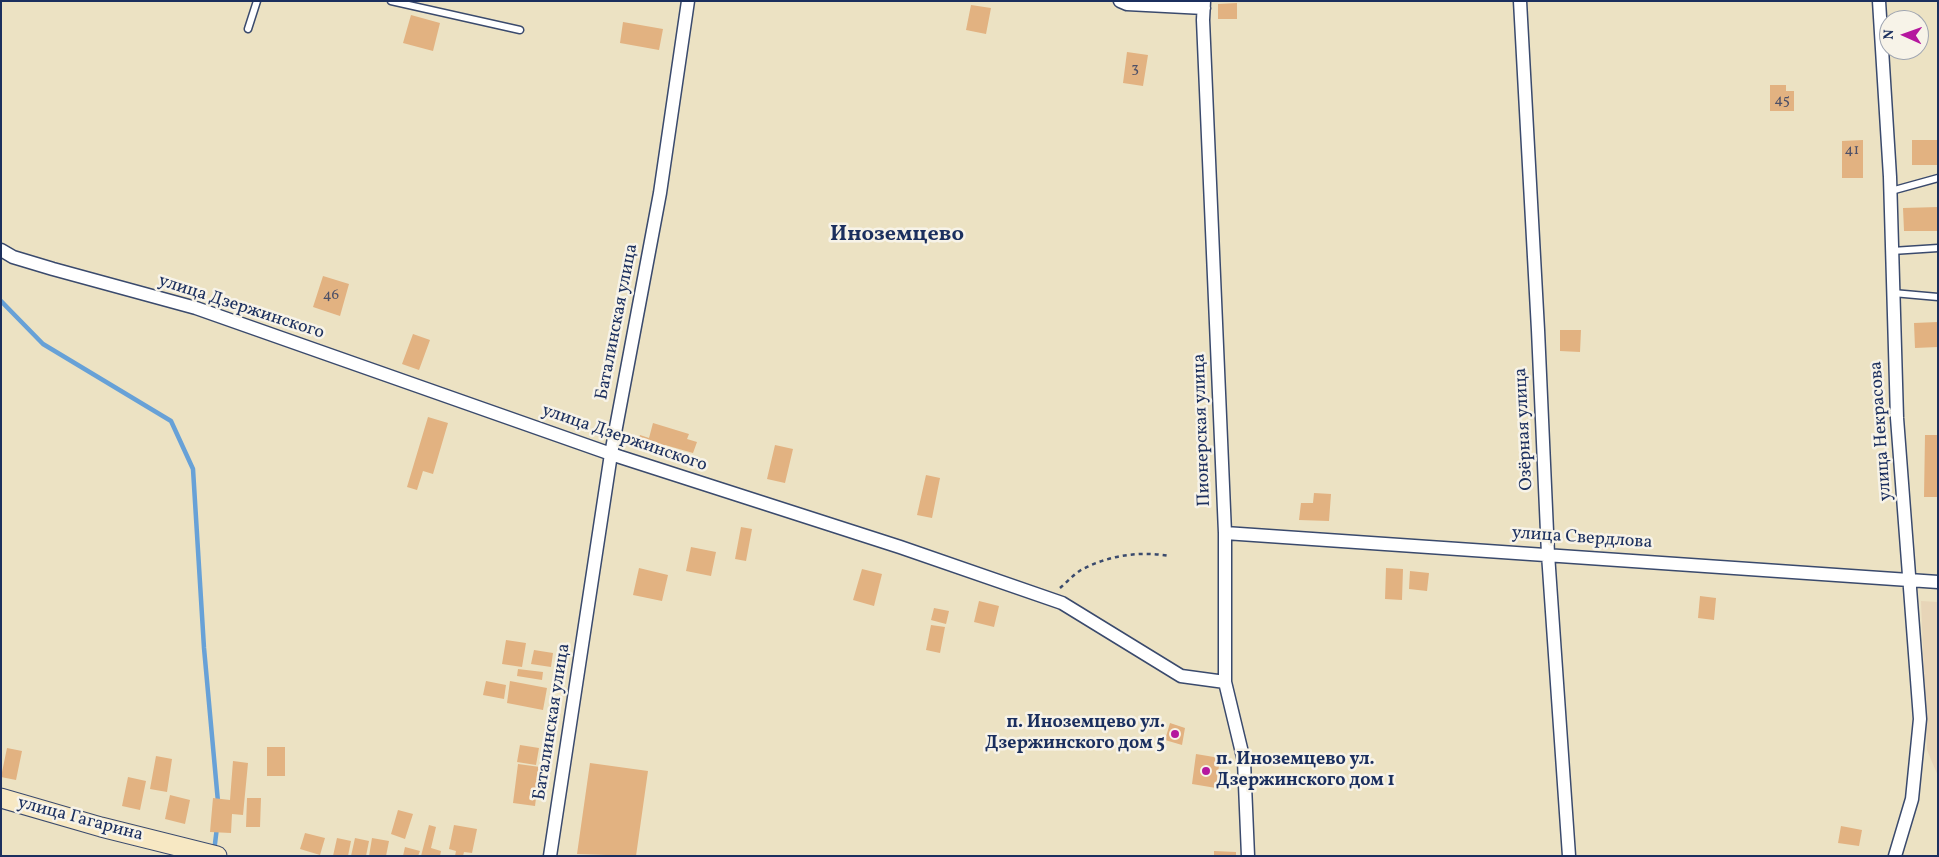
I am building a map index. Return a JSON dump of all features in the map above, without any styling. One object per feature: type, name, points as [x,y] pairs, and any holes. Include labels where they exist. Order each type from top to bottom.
[{"type":"main road","name":"улица Гагарина","points":[[1,798],[101,827],[217,856]]},
{"type":"street","name":"Баталинская улица","points":[[550,856],[611,454],[660,193],[688,1]]},
{"type":"street","points":[[1120,1],[1127,4],[1204,5]]},
{"type":"street","name":"Озёрная улица","points":[[1520,1],[1548,554],[1570,856]]},
{"type":"street","name":"улица Некрасова","points":[[1880,1],[1891,191],[1896,418],[1911,580],[1920,719],[1912,799],[1895,856]]},
{"type":"street","name":"Пионерская улица","points":[[1204,5],[1225,533],[1226,682],[1244,761],[1248,856]]},
{"type":"street","name":"улица Дзержинского","points":[[1,250],[12,257],[52,270],[196,308],[611,454],[900,547],[1048,598],[1062,603],[1181,676],[1226,682]]},
{"type":"street","name":"улица Свердлова","points":[[1225,533],[1938,582]]},
{"type":"lane","points":[[248,29],[257,1]]},
{"type":"lane","points":[[391,1],[520,30]]},
{"type":"lane","points":[[1891,191],[1938,178]]},
{"type":"lane","points":[[1892,251],[1938,248]]},
{"type":"lane","points":[[1893,293],[1938,297]]},
{"type":"path","points":[[1048,598],[1081,570],[1102,562],[1129,554],[1154,553],[1170,556]]},
{"type":"shaded area","points":[[1921,601],[1938,602],[1938,776],[1927,750]]},
{"type":"building","points":[[1237,3],[1237,19],[1218,19],[1218,4]]},
{"type":"building","points":[[971,5],[991,8],[986,34],[966,30]]},
{"type":"building","points":[[411,15],[440,23],[433,51],[403,43]]},
{"type":"building","points":[[623,22],[663,29],[659,50],[620,43]]},
{"type":"building","points":[[1127,52],[1148,55],[1143,86],[1123,83]]},
{"type":"building","points":[[1770,85],[1786,85],[1786,91],[1794,91],[1794,111],[1770,111]]},
{"type":"building","points":[[1863,140],[1863,178],[1842,178],[1842,141]]},
{"type":"building","points":[[1912,140],[1938,140],[1938,165],[1912,165]]},
{"type":"building","points":[[1938,207],[1938,231],[1904,231],[1903,208]]},
{"type":"building","points":[[323,276],[349,284],[340,316],[313,307]]},
{"type":"building","points":[[1938,322],[1938,347],[1915,348],[1914,323]]},
{"type":"building","points":[[1560,330],[1581,330],[1580,352],[1560,351]]},
{"type":"building","points":[[413,334],[430,340],[419,370],[402,364]]},
{"type":"building","points":[[428,417],[448,423],[433,474],[423,471],[417,490],[407,487]]},
{"type":"building","points":[[653,423],[689,434],[687,439],[697,442],[693,453],[665,445],[662,453],[637,445],[640,435],[649,438]]},
{"type":"building","points":[[1925,435],[1938,435],[1938,497],[1924,497]]},
{"type":"building","points":[[775,445],[793,449],[785,483],[767,479]]},
{"type":"building","points":[[926,475],[940,478],[932,518],[917,515]]},
{"type":"building","points":[[1314,493],[1331,494],[1329,521],[1299,520],[1301,503],[1313,503]]},
{"type":"building","points":[[741,527],[752,529],[746,561],[735,559]]},
{"type":"building","points":[[691,547],[716,552],[711,576],[686,571]]},
{"type":"building","points":[[639,568],[668,575],[662,601],[633,595]]},
{"type":"building","points":[[1386,568],[1403,569],[1402,600],[1385,599]]},
{"type":"building","points":[[862,569],[882,574],[874,606],[853,600]]},
{"type":"building","points":[[1410,571],[1429,573],[1427,591],[1409,589]]},
{"type":"building","points":[[1700,596],[1716,598],[1714,620],[1698,618]]},
{"type":"building","points":[[979,601],[999,606],[994,627],[974,622]]},
{"type":"building","points":[[934,608],[949,611],[946,624],[931,620]]},
{"type":"building","points":[[931,625],[945,627],[940,653],[926,650]]},
{"type":"building","points":[[506,640],[526,643],[522,667],[502,664]]},
{"type":"building","points":[[534,650],[553,653],[551,667],[531,664]]},
{"type":"building","points":[[518,669],[543,672],[542,680],[517,676]]},
{"type":"building","points":[[486,681],[506,685],[504,699],[483,695]]},
{"type":"building","points":[[510,681],[547,688],[543,710],[507,703]]},
{"type":"building","name":"п. Иноземцево ул. Дзержинского дом 5","points":[[1170,723],[1185,728],[1182,745],[1165,740]]},
{"type":"building","points":[[520,745],[539,748],[536,765],[517,762]]},
{"type":"building","points":[[267,747],[285,747],[285,776],[267,776]]},
{"type":"building","points":[[7,748],[22,751],[16,780],[1,777]]},
{"type":"building","name":"п. Иноземцево ул. Дзержинского дом 1","points":[[1196,754],[1220,758],[1216,788],[1192,784]]},
{"type":"building","points":[[156,756],[172,759],[167,792],[150,789]]},
{"type":"building","points":[[233,761],[248,763],[243,815],[232,814],[231,833],[210,832],[213,798],[230,800]]},
{"type":"building","points":[[590,763],[648,771],[636,856],[577,854]]},
{"type":"building","points":[[518,764],[540,767],[535,806],[513,803]]},
{"type":"building","points":[[128,777],[146,781],[140,810],[122,806]]},
{"type":"building","points":[[170,795],[190,800],[185,824],[165,819]]},
{"type":"building","points":[[247,798],[261,798],[260,827],[246,827]]},
{"type":"building","points":[[398,810],[413,814],[405,839],[391,834]]},
{"type":"building","points":[[429,825],[436,827],[431,848],[441,851],[440,856],[421,856]]},
{"type":"building","points":[[454,825],[477,829],[472,853],[464,852],[463,856],[455,856],[456,851],[449,849]]},
{"type":"building","points":[[1841,826],[1862,830],[1859,846],[1838,843]]},
{"type":"building","points":[[305,833],[325,838],[320,855],[300,849]]},
{"type":"building","points":[[337,838],[351,841],[348,856],[333,856]]},
{"type":"building","points":[[355,838],[369,841],[366,856],[351,856]]},
{"type":"building","points":[[372,838],[389,841],[386,856],[369,856]]},
{"type":"building","points":[[405,847],[420,851],[418,856],[403,856]]},
{"type":"building","points":[[1214,851],[1236,852],[1236,856],[1214,856]]},
{"type":"waterway","points":[[1,301],[43,344],[171,421],[193,469],[204,648],[218,802]]},
{"type":"waterway","points":[[214,852],[217,827]]},
{"type":"place","name":"п. Иноземцево ул. Дзержинского дом 5","points":[[1175,734]]},
{"type":"place","name":"п. Иноземцево ул. Дзержинского дом 1","points":[[1206,771]]},
{"type":"district","name":"Иноземцево","points":[[897,236]]}]
